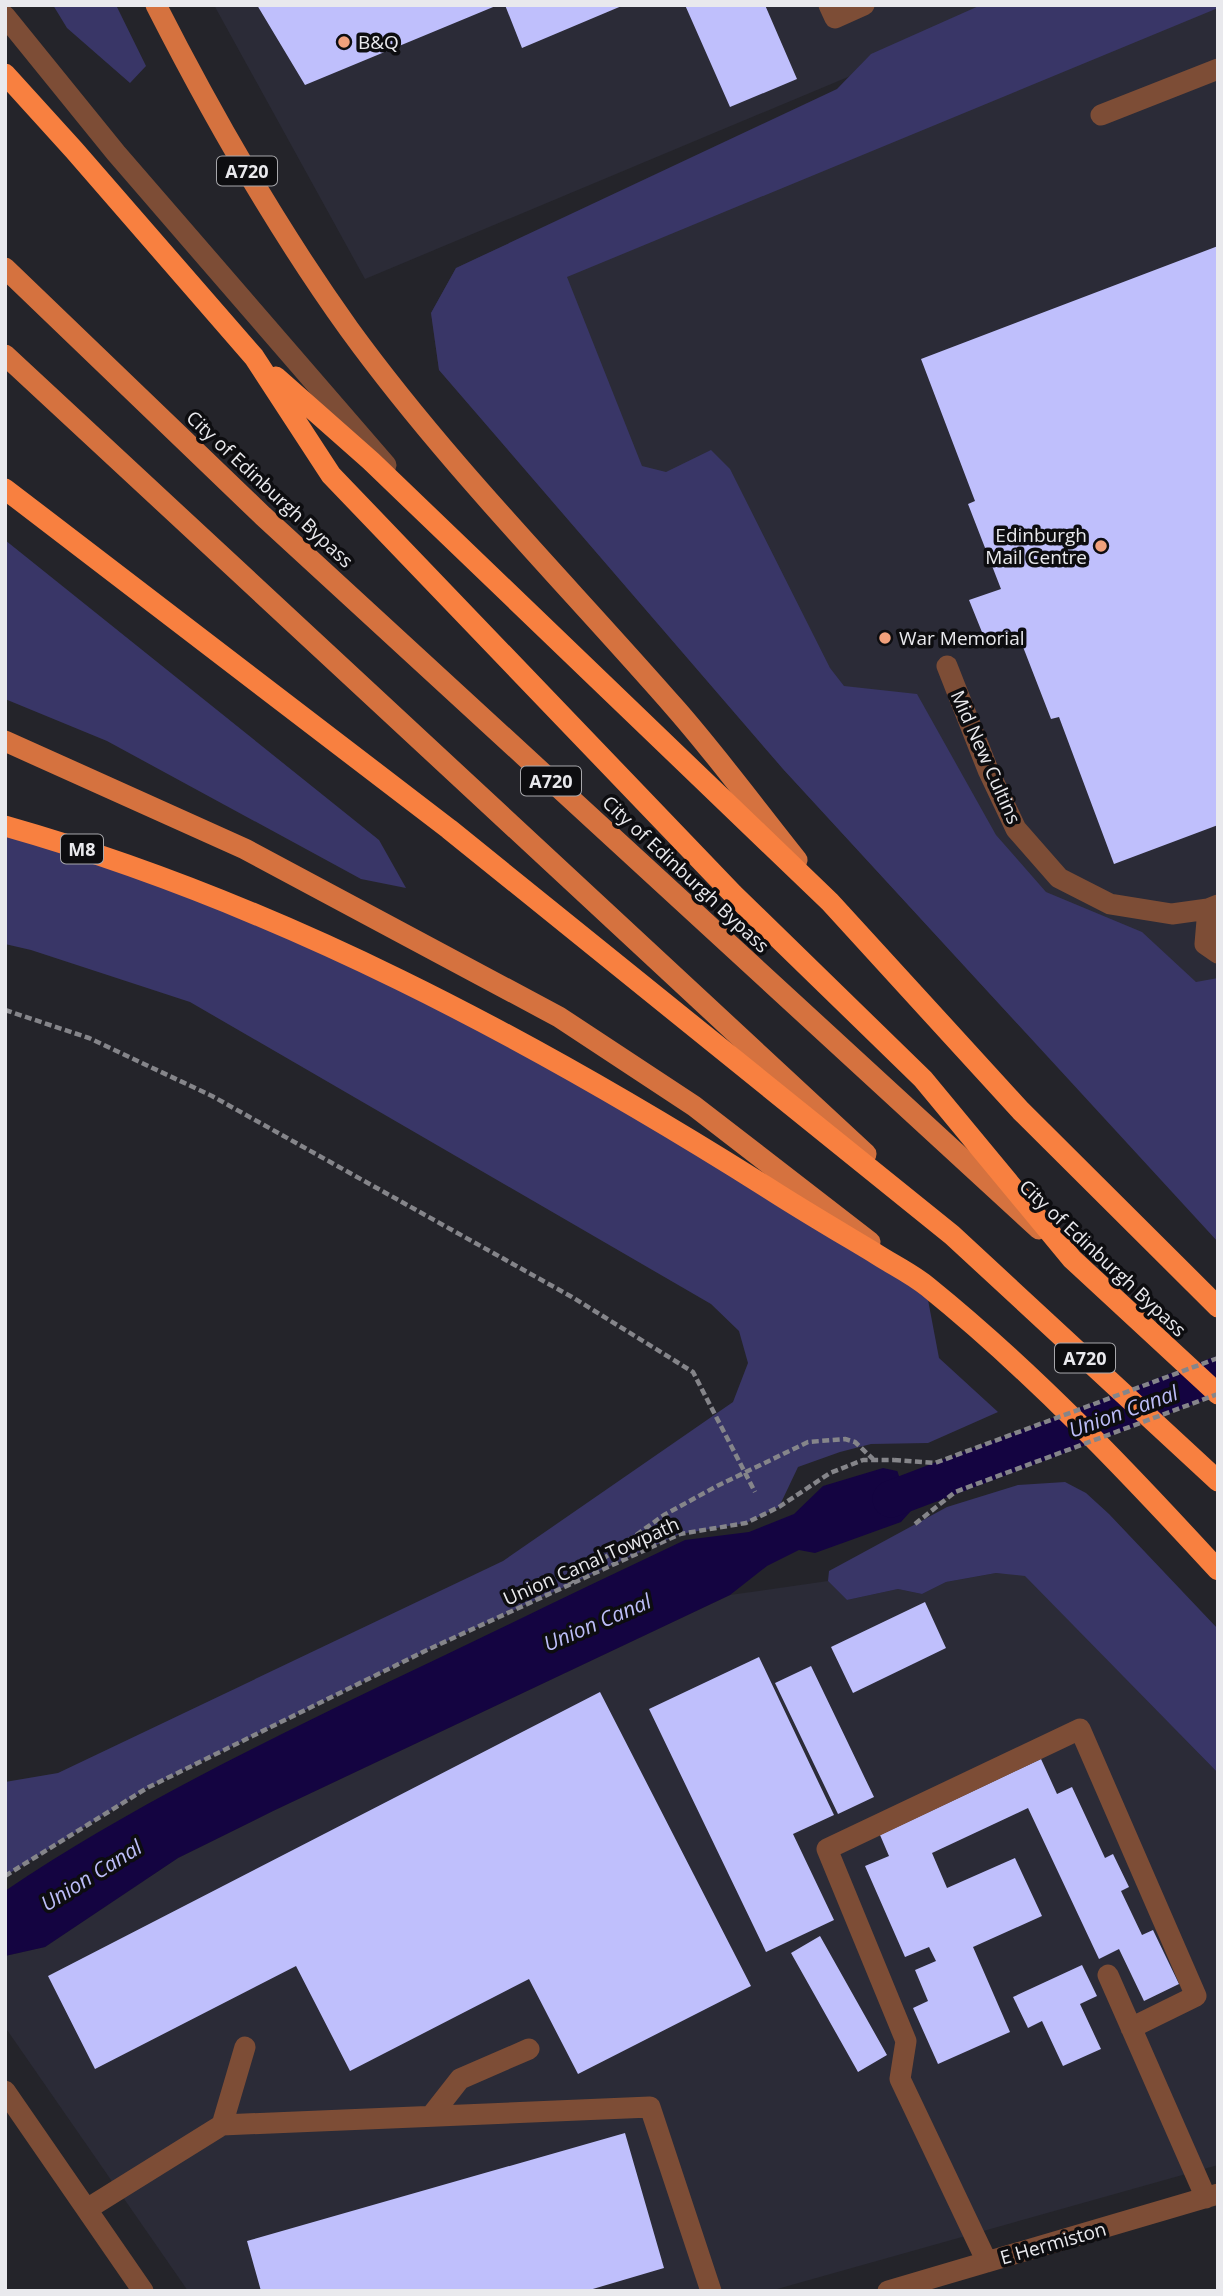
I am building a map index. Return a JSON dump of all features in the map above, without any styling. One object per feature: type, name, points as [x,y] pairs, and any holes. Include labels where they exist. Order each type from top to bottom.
[{"type":"highway","points":[[5,74],[254,357],[371,461],[830,902]]},
{"type":"highway","points":[[254,357],[331,475],[733,894],[923,1079],[1072,1259]]},
{"type":"highway","points":[[5,488],[449,829],[952,1235]]},
{"type":"highway","name":"M8","points":[[5,826],[127,863],[392,975],[464,1012],[681,1134],[925,1284]]},
{"type":"highway","name":"A720","points":[[830,902],[1021,1111],[1218,1307]]},
{"type":"highway","name":"A720","points":[[952,1235],[1218,1481]]},
{"type":"highway","name":"City of Edinburgh Bypass","points":[[1072,1259],[1218,1394]]},
{"type":"highway","name":"A720","points":[[925,1284],[1013,1361],[1101,1447],[1218,1570]]},
{"type":"main road","name":"A720","points":[[156,5],[191,73],[272,214],[350,329],[441,447],[678,711],[830,902]]},
{"type":"main road","name":"City of Edinburgh Bypass","points":[[5,268],[273,526],[1072,1259]]},
{"type":"main road","name":"A720","points":[[5,355],[952,1235]]},
{"type":"main road","name":"A720","points":[[5,741],[245,849],[559,1017],[694,1106],[925,1284]]},
{"type":"street","points":[[829,5],[835,18],[864,5]]},
{"type":"street","points":[[5,16],[116,153],[436,524]]},
{"type":"street","points":[[1101,115],[1218,69]]},
{"type":"street","name":"Mid New Cultins","points":[[947,666],[988,770],[1016,829],[1059,878],[1110,904],[1172,914],[1213,907]]},
{"type":"street","points":[[1213,907],[1205,944],[1218,953]]},
{"type":"street","points":[[987,2262],[900,2079],[906,2040],[827,1849],[1080,1729],[1196,1996],[1131,2028]]},
{"type":"street","points":[[1108,1975],[1212,2196]]},
{"type":"street","points":[[222,2125],[245,2047]]},
{"type":"street","points":[[431,2116],[460,2079],[529,2049]]},
{"type":"street","points":[[8,2097],[142,2291]]},
{"type":"street","points":[[87,2209],[222,2125],[650,2107],[710,2291]]},
{"type":"street","name":"E Hermiston","points":[[888,2291],[1212,2196]]},
{"type":"path","points":[[5,1010],[89,1038],[212,1096],[572,1297],[693,1372],[755,1492]]},
{"type":"path","name":"Union Canal Towpath","points":[[5,1876],[147,1788],[427,1650],[680,1534],[746,1523],[779,1507],[830,1473],[863,1460],[935,1463],[1218,1358]]},
{"type":"path","points":[[915,1524],[955,1492],[1218,1394]]},
{"type":"path","points":[[559,1590],[664,1515],[808,1442],[845,1439],[855,1442],[874,1459]]},
{"type":"shaded area","points":[[53,5],[116,5],[146,66],[130,83],[67,28]]},
{"type":"shaded area","points":[[214,5],[1020,5],[365,279]]},
{"type":"shaded area","points":[[981,5],[1218,5],[1218,8],[567,277],[642,466],[666,472],[711,450],[730,469],[830,668],[844,686],[917,694],[996,835],[1046,892],[1142,932],[1196,982],[1218,978],[1218,1242],[783,769],[439,370],[431,313],[456,268],[837,89],[871,54]]},
{"type":"shaded area","points":[[1218,5],[1218,1097],[1105,964],[1026,1033],[783,769],[439,370],[431,313],[456,268],[549,225]]},
{"type":"shaded area","points":[[5,540],[379,840],[406,888],[361,879],[107,741],[5,699]]},
{"type":"shaded area","points":[[5,826],[392,975],[925,1284],[939,1358],[998,1412],[928,1443],[871,1444],[798,1467],[779,1507],[746,1523],[680,1534],[427,1650],[147,1788],[5,1876],[5,1782],[58,1773],[503,1561],[733,1402],[748,1363],[739,1331],[711,1304],[190,1002],[5,944]]},
{"type":"shaded area","points":[[1065,1482],[1086,1493],[1109,1514],[1218,1629],[1218,1773],[1025,1576],[996,1573],[946,1582],[922,1594],[898,1589],[847,1600],[828,1581],[829,1571],[947,1507],[1018,1485]]},
{"type":"shaded area","points":[[996,1573],[1025,1575],[1218,1773],[1218,2165],[770,2291],[188,2291],[5,2027],[5,1956],[45,1947],[178,1858],[730,1595],[828,1581],[847,1600],[898,1589],[922,1594],[946,1582]]},
{"type":"water","points":[[883,1468],[939,1480],[901,1522],[815,1553],[799,1550],[767,1566],[730,1595],[178,1858],[45,1947],[5,1956],[5,1891],[141,1808],[282,1734],[685,1540],[749,1532],[794,1514],[823,1486]]},
{"type":"pier","points":[[896,1467],[942,1478],[912,1515]]},
{"type":"building","name":"B&Q","points":[[257,5],[498,5],[305,85]]},
{"type":"building","points":[[505,5],[624,5],[522,48]]},
{"type":"building","points":[[685,5],[765,5],[797,79],[730,107]]},
{"type":"building","name":"Edinburgh Mail Centre","points":[[1218,246],[1218,825],[1114,864],[1059,717],[1051,719],[1018,634],[988,647],[969,600],[1001,589],[968,504],[975,501],[921,359]]},
{"type":"building","points":[[925,1602],[946,1648],[853,1693],[831,1647]]},
{"type":"building","points":[[759,1657],[834,1815],[793,1834],[834,1920],[766,1952],[649,1709]]},
{"type":"building","points":[[811,1666],[874,1797],[838,1814],[775,1683]]},
{"type":"building","points":[[600,1692],[751,1986],[578,2074],[529,1979],[350,2071],[296,1966],[95,2069],[48,1976]]},
{"type":"building","points":[[1041,1759],[1057,1794],[1072,1787],[1105,1858],[1113,1854],[1129,1887],[1121,1891],[1142,1935],[1153,1930],[1179,1984],[1144,2001],[1119,1949],[1099,1959],[1028,1808],[932,1853],[947,1888],[1015,1858],[1042,1916],[973,1947],[1010,2032],[938,2064],[913,2008],[928,2001],[915,1970],[936,1961],[929,1947],[905,1957],[865,1866],[889,1856],[880,1835]]},
{"type":"building","points":[[820,1936],[887,2055],[858,2072],[791,1953]]},
{"type":"building","points":[[1082,1965],[1097,1996],[1080,2004],[1101,2049],[1063,2066],[1042,2021],[1028,2028],[1013,1997]]},
{"type":"building","points":[[625,2133],[664,2268],[586,2291],[261,2291],[247,2241]]},
{"type":"waterway","name":"Union Canal","points":[[891,1499],[1218,1375]]},
{"type":"place","name":"B&Q","points":[[344,42]]},
{"type":"place","name":"Edinburgh Mail Centre","points":[[1101,546]]},
{"type":"place","name":"War Memorial","points":[[885,638]]}]
